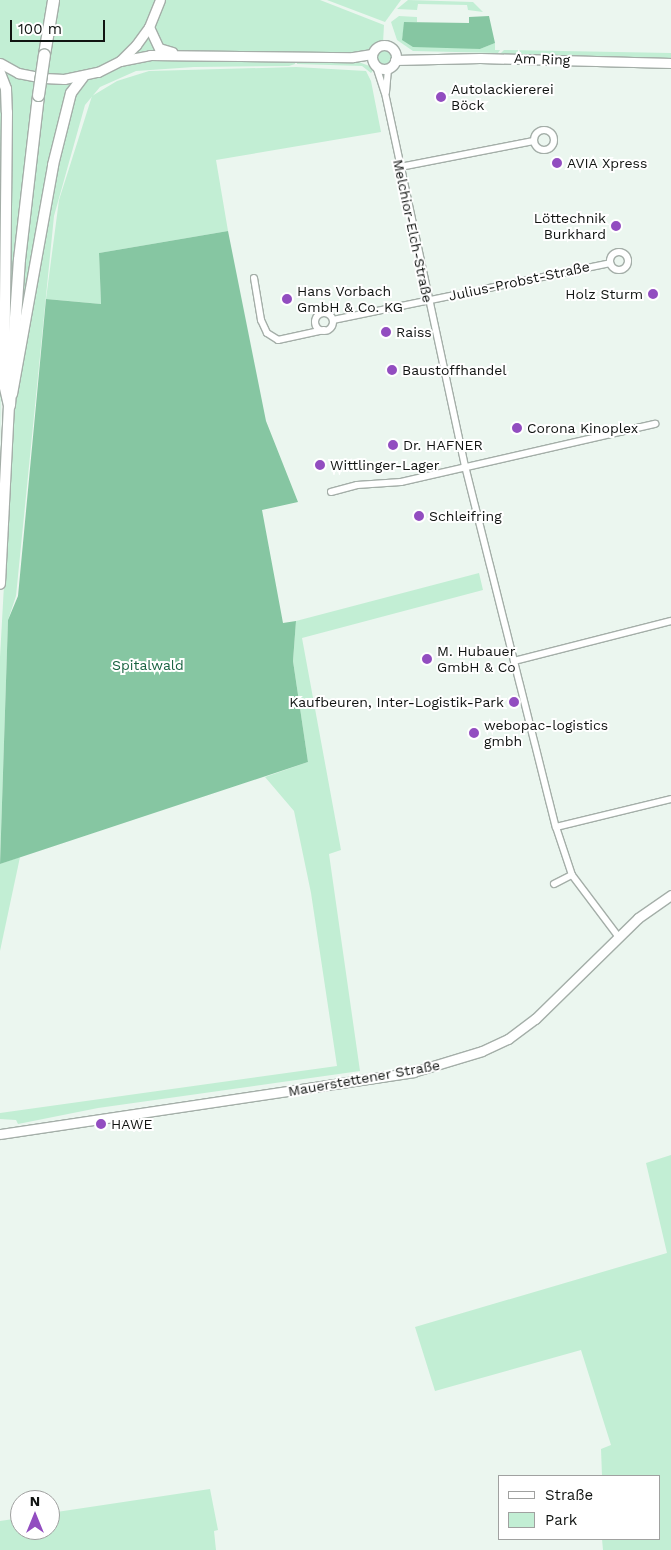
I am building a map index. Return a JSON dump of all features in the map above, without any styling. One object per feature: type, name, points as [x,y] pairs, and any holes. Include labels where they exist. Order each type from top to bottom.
[{"type":"highway","points":[[9,405],[23,214],[38,95],[53,0]]},
{"type":"main road","points":[[120,61],[149,27],[160,0]]},
{"type":"main road","name":"Am Ring","points":[[149,27],[159,48],[180,54]]},
{"type":"main road","name":"Am Ring","points":[[373,61],[376,47],[385,45],[396,57],[668,63]]},
{"type":"main road","name":"Am Ring","points":[[0,63],[18,73],[64,80],[83,76],[120,61],[150,54],[353,57],[373,61],[388,68]]},
{"type":"main road","points":[[388,68],[396,57]]},
{"type":"main road","points":[[0,73],[6,89],[8,112],[4,384],[9,405],[0,584]]},
{"type":"main road","points":[[9,405],[16,386],[32,274],[53,165],[71,93],[83,76]]},
{"type":"main road","name":"Mauerstettener Straße","points":[[0,1134],[439,1066],[508,1039],[535,1019],[618,936],[651,907],[671,895]]},
{"type":"street","name":"Melchior-Elch-Straße","points":[[373,61],[385,93],[465,466],[556,827],[572,875],[618,936]]},
{"type":"street","name":"Melchior-Elch-Straße","points":[[385,93],[388,68]]},
{"type":"street","points":[[400,167],[534,141]]},
{"type":"street","name":"Julius-Probst-Straße","points":[[333,320],[610,262]]},
{"type":"street","points":[[254,278],[261,320],[267,333],[278,340],[324,330],[330,328],[333,320],[325,313],[318,316],[316,324],[324,330]]},
{"type":"street","points":[[331,492],[357,485],[401,482],[655,424]]},
{"type":"street","points":[[514,661],[671,621]]},
{"type":"street","points":[[556,827],[671,799]]},
{"type":"street","points":[[554,884],[572,875]]},
{"type":"green space","points":[[0,0],[50,0],[37,74],[20,70],[0,59]]},
{"type":"green space","points":[[56,0],[157,0],[147,25],[117,58],[97,69],[64,77],[45,76]]},
{"type":"green space","points":[[163,0],[320,0],[384,25],[383,43],[371,51],[354,54],[180,52],[160,46],[152,28]]},
{"type":"green space","points":[[327,0],[401,0],[385,22]]},
{"type":"green space","points":[[408,0],[473,2],[483,12],[468,10],[467,5],[418,4],[417,10],[397,9]]},
{"type":"green space","points":[[399,16],[417,17],[417,22],[405,22],[402,39],[480,49],[495,43],[495,50],[500,50],[498,53],[413,51],[397,40],[391,22]]},
{"type":"green space","points":[[489,16],[495,43],[480,49],[413,47],[402,40],[404,22],[469,23],[469,17]]},
{"type":"green space","points":[[149,32],[167,53],[128,57]]},
{"type":"green space","points":[[384,47],[391,50],[394,57],[391,64],[384,67],[377,64],[374,57],[377,50]]},
{"type":"green space","points":[[504,50],[671,53],[671,60],[500,54]]},
{"type":"green space","points":[[295,58],[295,64],[289,66],[194,67],[136,71],[100,87],[85,105],[54,216],[16,596],[8,620],[0,863],[0,657],[14,405],[33,274],[74,93],[84,79],[136,59]]},
{"type":"green space","points":[[297,59],[353,60],[375,68],[371,73],[362,66],[297,64]]},
{"type":"green space","points":[[0,66],[36,80],[8,325],[10,112]]},
{"type":"green space","points":[[296,67],[366,71],[371,81],[381,132],[216,160],[228,231],[99,253],[101,304],[46,299],[59,200],[92,96],[117,81],[149,71]]},
{"type":"green space","points":[[76,80],[27,297],[16,333],[44,82]]},
{"type":"green space","points":[[0,81],[3,89],[0,460]]},
{"type":"green space","name":"Spitalwald","points":[[228,231],[266,421],[298,502],[262,510],[283,623],[296,621],[293,661],[308,762],[0,864],[8,620],[18,596],[46,299],[101,304],[99,253]]},
{"type":"green space","points":[[479,573],[483,590],[302,638],[341,850],[329,854],[360,1071],[98,1108],[18,1124],[16,1120],[0,1119],[0,1113],[337,1066],[311,893],[294,811],[265,777],[308,762],[293,661],[296,621]]},
{"type":"green space","points":[[20,857],[0,951],[0,864]]},
{"type":"green space","points":[[671,1155],[671,1550],[603,1550],[602,1540],[661,1540],[661,1475],[602,1475],[601,1449],[611,1445],[581,1350],[435,1391],[415,1327],[667,1253],[646,1163]]},
{"type":"green space","points":[[210,1489],[218,1530],[214,1531],[216,1550],[0,1550],[0,1521],[10,1520],[10,1540],[60,1540],[60,1512]]},
{"type":"place","name":"Autolackiererei Böck","points":[[441,97]]},
{"type":"place","name":"AVIA Xpress","points":[[557,163]]},
{"type":"place","name":"Löttechnik Burkhard","points":[[616,226]]},
{"type":"place","name":"Holz Sturm","points":[[653,294]]},
{"type":"place","name":"Hans Vorbach GmbH & Co. KG","points":[[287,299]]},
{"type":"place","name":"Raiss","points":[[386,332]]},
{"type":"place","name":"Baustoffhandel","points":[[392,370]]},
{"type":"place","name":"Corona Kinoplex","points":[[517,428]]},
{"type":"place","name":"Dr. HAFNER","points":[[393,445]]},
{"type":"place","name":"Wittlinger-Lager","points":[[320,465]]},
{"type":"place","name":"Schleifring","points":[[419,516]]},
{"type":"place","name":"M. Hubauer GmbH & Co","points":[[427,659]]},
{"type":"place","name":"Kaufbeuren, Inter-Logistik-Park","points":[[514,702]]},
{"type":"place","name":"webopac-logistics gmbh","points":[[474,733]]},
{"type":"place","name":"HAWE","points":[[101,1124]]}]
